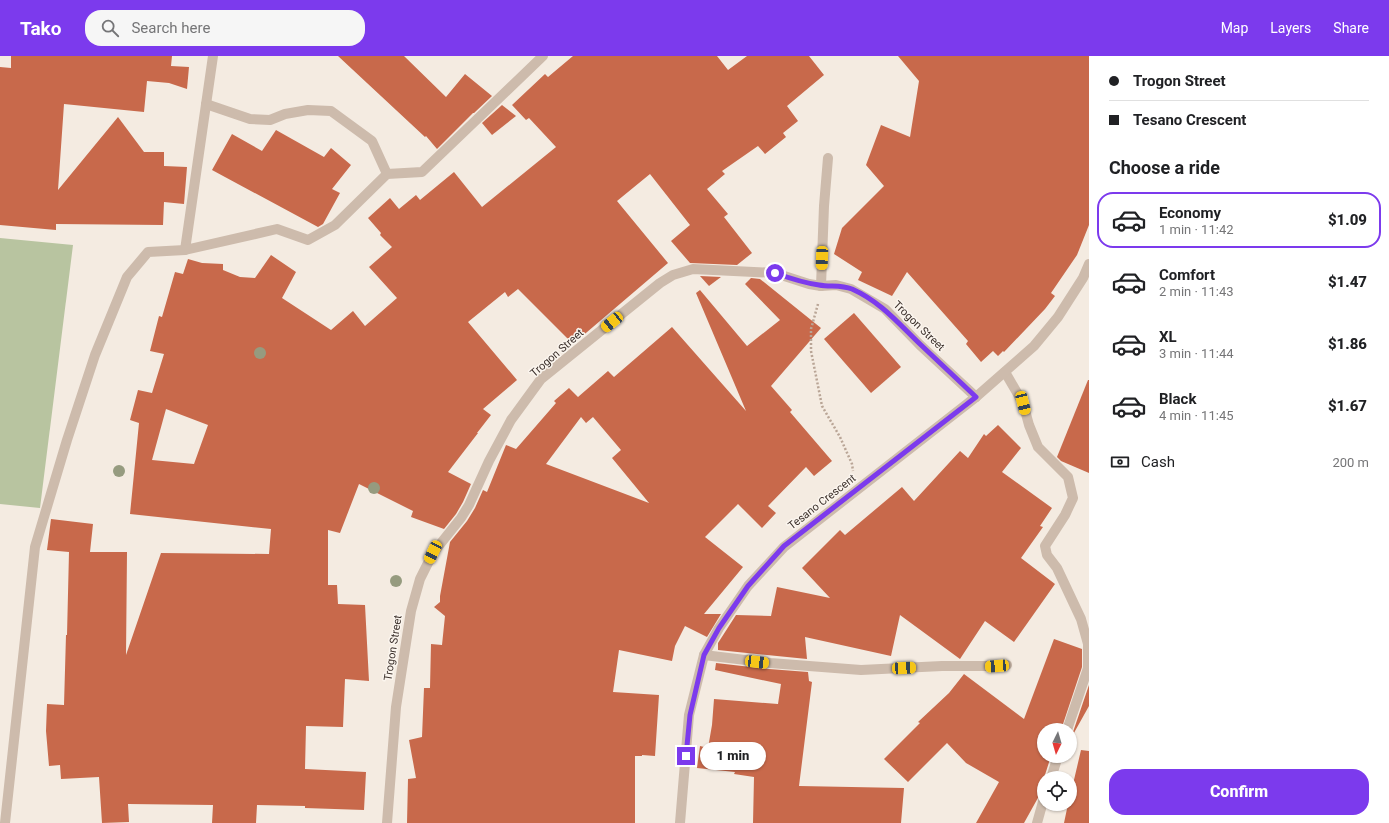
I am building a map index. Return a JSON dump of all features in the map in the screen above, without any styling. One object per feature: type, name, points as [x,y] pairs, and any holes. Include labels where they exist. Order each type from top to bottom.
[{"type":"street","points":[[184,250],[213,56]]},
{"type":"street","points":[[5,823],[35,546],[67,440],[95,355],[127,277],[148,252],[184,250],[277,229],[308,240],[335,224],[387,174],[422,172],[543,56]]},
{"type":"street","points":[[206,104],[250,119],[270,120],[285,114],[308,110],[331,111],[372,141],[387,174]]},
{"type":"street","points":[[821,286],[824,206],[828,158]]},
{"type":"street","name":"Tesano Crescent","points":[[680,823],[690,715],[704,655],[719,628],[748,586],[784,546],[976,397],[1034,346],[1058,316],[1083,278],[1089,264]]},
{"type":"street","name":"Trogon Street","points":[[387,823],[396,707],[411,612],[420,579],[433,552],[461,518],[469,505],[489,461],[511,420],[541,379],[660,283],[673,275],[693,269],[775,273],[821,286],[836,286],[851,289],[885,309],[920,345],[976,397]]},
{"type":"street","points":[[1005,372],[1023,403],[1029,425],[1038,447],[1068,477],[1073,498],[1065,515],[1045,546],[1047,555],[1057,568],[1081,619],[1088,644],[1088,668],[1069,723]]},
{"type":"street","points":[[704,655],[770,663],[861,670],[942,666],[1007,665]]},
{"type":"street","points":[[1037,823],[1040,811]]},
{"type":"path","points":[[821,286],[811,329],[811,351],[822,406],[840,437],[852,464],[858,489]]},
{"type":"green space","points":[[0,238],[73,245],[40,508],[0,504]]},
{"type":"building","points":[[11,56],[172,56],[171,66],[189,67],[187,89],[169,83],[147,81],[144,112],[64,104],[58,190],[118,117],[144,152],[164,152],[164,166],[187,167],[184,204],[164,202],[163,225],[56,224],[56,230],[0,225],[0,67],[11,68]]},
{"type":"building","points":[[338,56],[404,56],[446,97],[465,74],[492,96],[437,149],[426,136],[425,137]]},
{"type":"building","points":[[573,56],[717,56],[728,70],[747,56],[809,56],[824,75],[787,106],[798,121],[783,133],[786,137],[765,154],[758,146],[722,171],[725,174],[707,189],[728,214],[724,217],[752,253],[737,265],[690,263],[671,241],[690,225],[650,174],[617,201],[668,263],[573,344],[518,289],[508,297],[505,292],[468,322],[517,380],[483,409],[491,415],[448,472],[471,484],[456,514],[444,529],[411,517],[413,511],[359,484],[340,533],[328,530],[328,585],[337,585],[338,604],[365,605],[369,681],[345,679],[343,727],[306,726],[305,769],[366,772],[364,810],[305,808],[305,806],[257,805],[256,823],[212,823],[213,805],[128,804],[129,822],[102,823],[99,777],[61,779],[60,765],[49,766],[46,731],[47,704],[64,705],[69,552],[47,550],[51,519],[93,524],[90,552],[127,552],[126,655],[161,553],[269,554],[271,529],[130,514],[139,423],[130,420],[138,390],[152,393],[164,354],[150,351],[159,316],[162,317],[175,272],[183,274],[188,259],[202,263],[223,264],[223,270],[240,277],[255,278],[271,255],[296,272],[282,298],[331,330],[353,311],[365,326],[397,298],[369,267],[392,247],[380,235],[381,233],[368,218],[390,198],[399,209],[416,195],[420,200],[454,172],[482,207],[556,147],[529,118],[526,120],[512,105],[545,74],[548,77]],"holes":[[[166,409],[208,425],[194,464],[152,460]]]},
{"type":"building","points":[[898,56],[1089,56],[1089,225],[1077,255],[1051,293],[1055,296],[1045,309],[1004,352],[1003,351],[998,356],[993,351],[981,362],[966,344],[968,341],[907,272],[892,296],[858,280],[862,272],[834,254],[842,228],[884,186],[866,165],[881,125],[910,137],[919,81]]},
{"type":"building","points":[[502,105],[516,116],[492,135],[482,123]]},
{"type":"building","points":[[276,130],[324,157],[331,148],[351,165],[332,189],[340,193],[323,224],[318,227],[212,170],[232,134],[262,151]]},
{"type":"building","points":[[700,276],[721,277],[709,286]]},
{"type":"building","points":[[751,278],[760,279],[821,328],[771,386],[792,410],[790,412],[832,461],[814,476],[806,467],[768,506],[776,513],[762,528],[738,504],[705,537],[743,567],[704,614],[721,614],[707,637],[685,626],[675,646],[672,661],[619,650],[613,692],[659,695],[655,756],[635,756],[635,823],[407,823],[408,779],[416,778],[409,740],[422,737],[424,688],[430,688],[431,644],[442,645],[445,616],[434,607],[440,602],[450,542],[467,521],[483,490],[487,492],[506,445],[516,449],[556,403],[554,401],[569,388],[578,397],[608,371],[614,377],[672,327],[746,411],[696,293],[700,290],[747,346],[780,320],[745,284]],"holes":[[[581,417],[586,423],[593,417],[621,450],[612,458],[649,503],[546,464]]]},
{"type":"building","points":[[854,313],[901,367],[871,393],[824,339]]},
{"type":"building","points":[[1088,380],[1089,473],[1061,461],[1057,457]]},
{"type":"building","points":[[998,425],[1021,448],[1002,472],[1052,508],[1040,526],[1043,527],[1021,558],[1055,584],[1014,642],[985,621],[960,659],[900,615],[891,656],[805,637],[807,659],[718,650],[718,643],[736,615],[771,616],[777,587],[830,598],[802,568],[840,530],[845,535],[902,487],[914,501],[960,451],[968,458],[984,434],[986,436]]},
{"type":"building","points":[[1054,639],[1082,649],[1082,667],[1063,723],[1037,723],[1037,763],[1049,763],[1046,771],[1037,771],[1037,800],[1024,823],[976,823],[999,782],[966,763],[947,743],[908,782],[884,759],[920,723],[918,722],[949,693],[964,674],[1024,719]]},
{"type":"building","points":[[716,663],[808,672],[809,681],[812,682],[799,786],[904,788],[901,823],[753,823],[754,777],[734,774],[735,772],[697,768],[700,746],[708,748],[714,699],[778,704],[781,684],[715,670]]},
{"type":"building","points":[[1089,685],[1089,706],[1077,727],[1076,723]]},
{"type":"building","points":[[1081,750],[1089,751],[1089,823],[1064,823],[1067,811],[1077,811],[1076,771]]},
{"type":"route","points":[[686,756],[690,715],[704,655],[719,628],[748,586],[784,546],[976,397],[920,345],[885,309],[868,298],[851,289],[836,286],[809,284],[775,273]]}]
